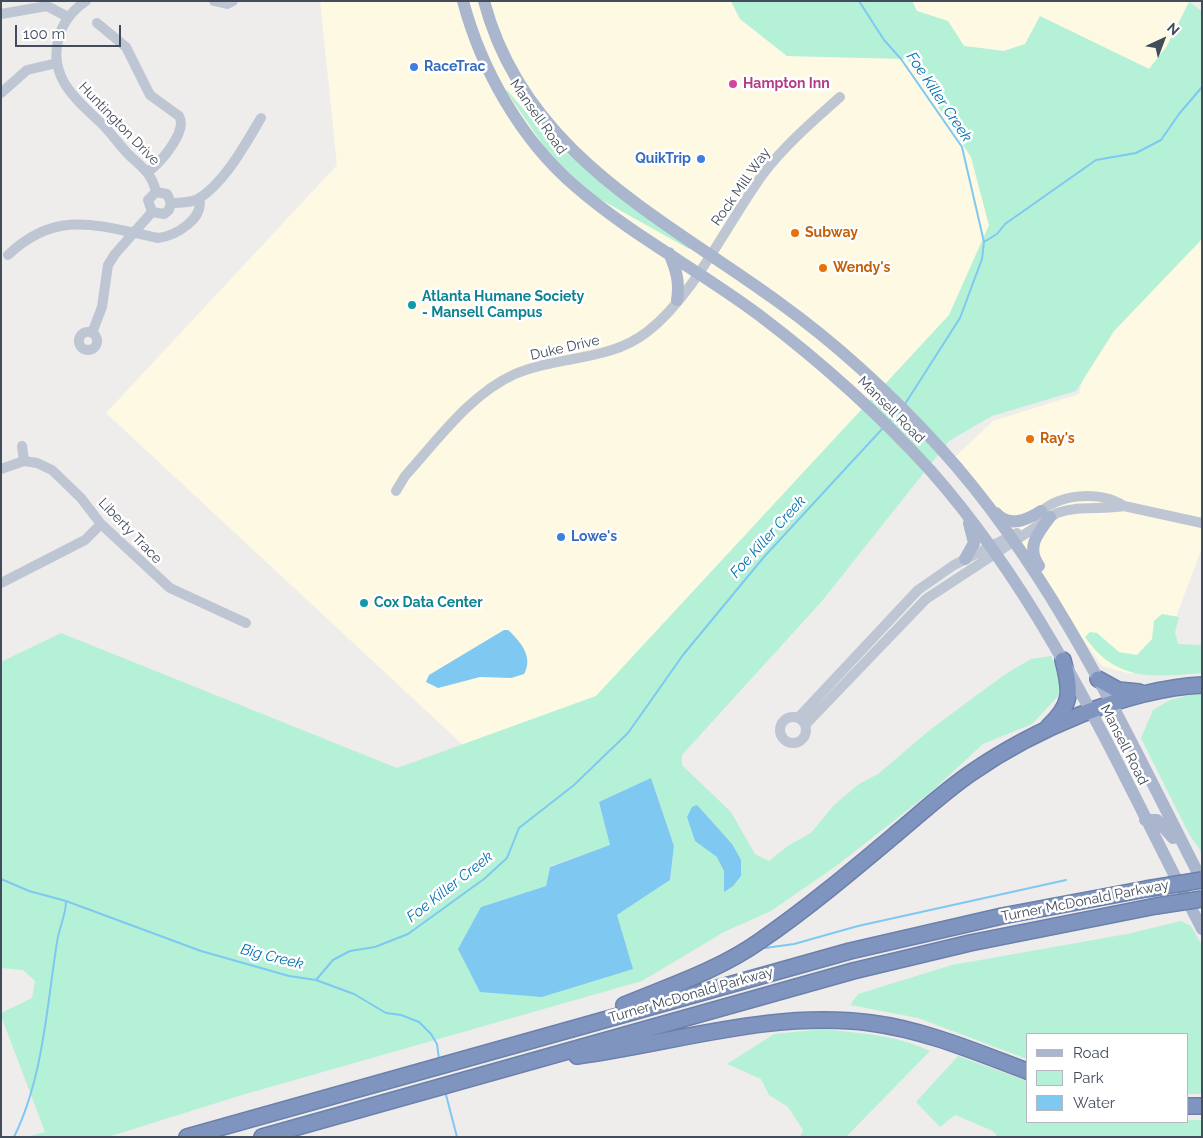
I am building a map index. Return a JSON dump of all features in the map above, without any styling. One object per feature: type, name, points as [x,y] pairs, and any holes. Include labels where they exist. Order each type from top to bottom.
[{"type":"highway","points":[[1042,734],[1061,714],[1068,700],[1069,686],[1063,660]]},
{"type":"highway","points":[[1098,679],[1118,690],[1148,692]]},
{"type":"highway","points":[[565,1030],[711,970],[745,951],[850,872],[969,774],[1009,750],[1110,703],[1148,692],[1202,686]]},
{"type":"highway","name":"Turner McDonald Parkway","points":[[187,1137],[868,946],[1002,916],[1146,888],[1202,880]]},
{"type":"highway","name":"Turner McDonald Parkway","points":[[262,1137],[891,961],[988,939],[1156,906],[1202,899]]},
{"type":"highway","points":[[521,1064],[618,1050],[764,1023],[819,1019],[870,1023],[916,1031],[1026,1071]]},
{"type":"highway","points":[[1188,1106],[1202,1106]]},
{"type":"main road","name":"Mansell Road","points":[[463,1],[468,21],[495,81],[541,151],[557,169],[589,198],[759,315],[858,397],[909,448],[961,507],[1028,602],[1063,660],[1202,929]]},
{"type":"main road","name":"Mansell Road","points":[[484,1],[492,30],[510,70],[556,134],[595,174],[801,319],[845,354],[926,432],[979,494],[1058,607],[1098,679],[1202,880]]},
{"type":"main road","points":[[668,253],[676,268],[679,287],[677,300]]},
{"type":"main road","points":[[979,494],[1004,520],[1019,521],[1046,514]]},
{"type":"main road","points":[[961,507],[974,536],[973,546],[964,559]]},
{"type":"main road","points":[[1046,514],[1035,538],[1032,553],[1054,590],[1058,607]]},
{"type":"main road","points":[[1145,820],[1151,818],[1162,824],[1189,857]]},
{"type":"street","name":"Huntington Drive","points":[[86,1],[68,17],[58,39],[57,63],[61,80],[71,96],[149,171],[156,192],[148,200],[152,212]]},
{"type":"street","points":[[214,1],[232,2]]},
{"type":"street","points":[[1,14],[47,4],[68,17]]},
{"type":"street","points":[[97,23],[126,47],[150,95],[179,116],[182,121],[181,130],[162,160],[149,171]]},
{"type":"street","points":[[1,93],[20,74],[42,65],[57,63]]},
{"type":"street","name":"Rock Mill Way","points":[[698,273],[764,174],[796,136],[840,97]]},
{"type":"street","points":[[171,203],[188,203],[199,198],[230,167],[261,118]]},
{"type":"street","points":[[92,332],[102,307],[108,265],[114,254],[152,212],[164,214],[169,210],[171,203],[166,194],[156,192]]},
{"type":"street","points":[[8,255],[32,235],[62,224],[90,223],[158,238],[174,234],[199,214],[201,206],[199,198]]},
{"type":"street","name":"Duke Drive","points":[[396,491],[405,476],[487,391],[514,375],[536,367],[563,359],[603,354],[626,346],[648,331],[677,300],[698,273]]},
{"type":"street","points":[[1,469],[24,461],[22,446]]},
{"type":"street","name":"Liberty Trace","points":[[24,461],[38,463],[52,470],[81,498],[101,524],[170,588],[246,623]]},
{"type":"street","points":[[993,550],[964,559],[929,581],[909,599],[801,722],[926,599],[993,550],[1012,539],[1062,501],[1112,508],[1124,506],[1202,523]]},
{"type":"street","points":[[1,582],[85,540],[101,524]]},
{"type":"shaded area","points":[[320,1],[731,1],[740,19],[787,56],[907,59],[971,157],[989,226],[950,315],[596,696],[463,745],[106,413],[337,165]]},
{"type":"shaded area","points":[[912,1],[1189,2],[1167,46],[1150,69],[1040,17],[1025,44],[1004,51],[964,46],[948,21],[917,11]]},
{"type":"shaded area","points":[[1202,226],[1202,548],[1170,633],[1131,674],[1102,666],[954,458],[993,421],[1079,394],[1094,334]]},
{"type":"green space","points":[[731,1],[912,1],[917,11],[948,21],[964,46],[1004,51],[1025,44],[1040,16],[1149,69],[1167,46],[1189,2],[1202,11],[1202,239],[1114,331],[1076,391],[992,416],[949,441],[822,601],[682,755],[682,765],[731,812],[755,854],[769,861],[789,845],[811,833],[834,805],[859,784],[878,774],[931,729],[1004,675],[1031,659],[1051,656],[1064,682],[1062,692],[1032,724],[983,744],[932,791],[836,866],[771,911],[724,932],[642,981],[242,1095],[108,1137],[26,1137],[45,1132],[1,1016],[1,1013],[32,998],[35,981],[23,970],[1,968],[1,662],[61,633],[397,768],[596,696],[949,315],[989,225],[971,157],[907,59],[787,56],[740,19]],"holes":[[[651,778],[674,846],[670,880],[617,915],[481,907],[546,886],[550,866],[611,845]]]},
{"type":"green space","points":[[507,90],[542,131],[570,156],[690,248],[598,198],[552,158]]},
{"type":"green space","points":[[1162,614],[1179,617],[1175,632],[1178,644],[1202,645],[1202,673],[1152,675],[1123,669],[1109,662],[1097,652],[1085,637],[1090,632],[1097,633],[1119,652],[1137,655],[1152,639],[1154,621]]},
{"type":"green space","points":[[1202,694],[1202,853],[1189,834],[1141,738],[1153,710],[1170,700]]},
{"type":"green space","points":[[1181,921],[1191,926],[1202,945],[1202,1094],[1188,1094],[1188,1033],[1026,1033],[1026,1059],[918,1018],[850,1005],[858,994],[952,965],[1127,934]]},
{"type":"green space","points":[[823,1029],[891,1038],[930,1051],[846,1137],[800,1137],[803,1130],[788,1107],[769,1095],[761,1079],[727,1064],[774,1034]]},
{"type":"green space","points":[[958,1056],[1026,1081],[1026,1123],[1188,1123],[1188,1120],[1202,1120],[1202,1137],[998,1137],[993,1131],[955,1115],[940,1127],[916,1102]]},
{"type":"water","points":[[504,630],[508,630],[513,634],[524,650],[527,668],[524,674],[511,678],[480,677],[438,688],[426,682],[429,675]]},
{"type":"water","points":[[651,778],[674,846],[670,880],[617,915],[633,969],[542,997],[480,992],[458,949],[481,907],[546,886],[550,867],[610,845],[599,802]]},
{"type":"water","points":[[697,805],[732,844],[741,860],[741,876],[733,886],[724,892],[724,871],[717,857],[695,841],[687,817],[692,807]]},
{"type":"waterway","name":"Foe Killer Creek","points":[[859,1],[884,40],[901,59],[962,147],[984,242],[982,259],[960,318],[905,404]]},
{"type":"waterway","points":[[984,242],[997,234],[1005,224],[1096,160],[1136,153],[1161,140],[1179,114],[1202,87]]},
{"type":"waterway","name":"Foe Killer Creek","points":[[890,420],[898,411]]},
{"type":"waterway","name":"Foe Killer Creek","points":[[316,980],[333,960],[350,951],[375,947],[408,934],[484,879],[507,858],[519,828],[574,785],[628,733],[683,655],[763,558],[883,428]]},
{"type":"waterway","name":"Big Creek","points":[[1,879],[29,891],[66,901],[201,951],[289,976],[316,980],[354,994],[386,1013],[401,1015],[419,1022],[431,1034],[437,1044],[439,1059]]},
{"type":"waterway","points":[[765,948],[794,944],[858,926],[1066,880]]},
{"type":"waterway","points":[[14,1137],[24,1115],[38,1066],[57,942],[66,901]]},
{"type":"waterway","name":"Big Creek","points":[[445,1091],[457,1137]]},
{"type":"place","name":"RaceTrac","points":[[414,67]]},
{"type":"place","name":"Hampton Inn","points":[[733,84]]},
{"type":"place","name":"QuikTrip","points":[[701,159]]},
{"type":"place","name":"Subway","points":[[795,233]]},
{"type":"place","name":"Wendy's","points":[[823,268]]},
{"type":"place","name":"Atlanta Humane Society - Mansell Campus","points":[[412,305]]},
{"type":"place","name":"Ray's","points":[[1030,439]]},
{"type":"place","name":"Lowe's","points":[[561,537]]},
{"type":"place","name":"Cox Data Center","points":[[364,603]]}]
